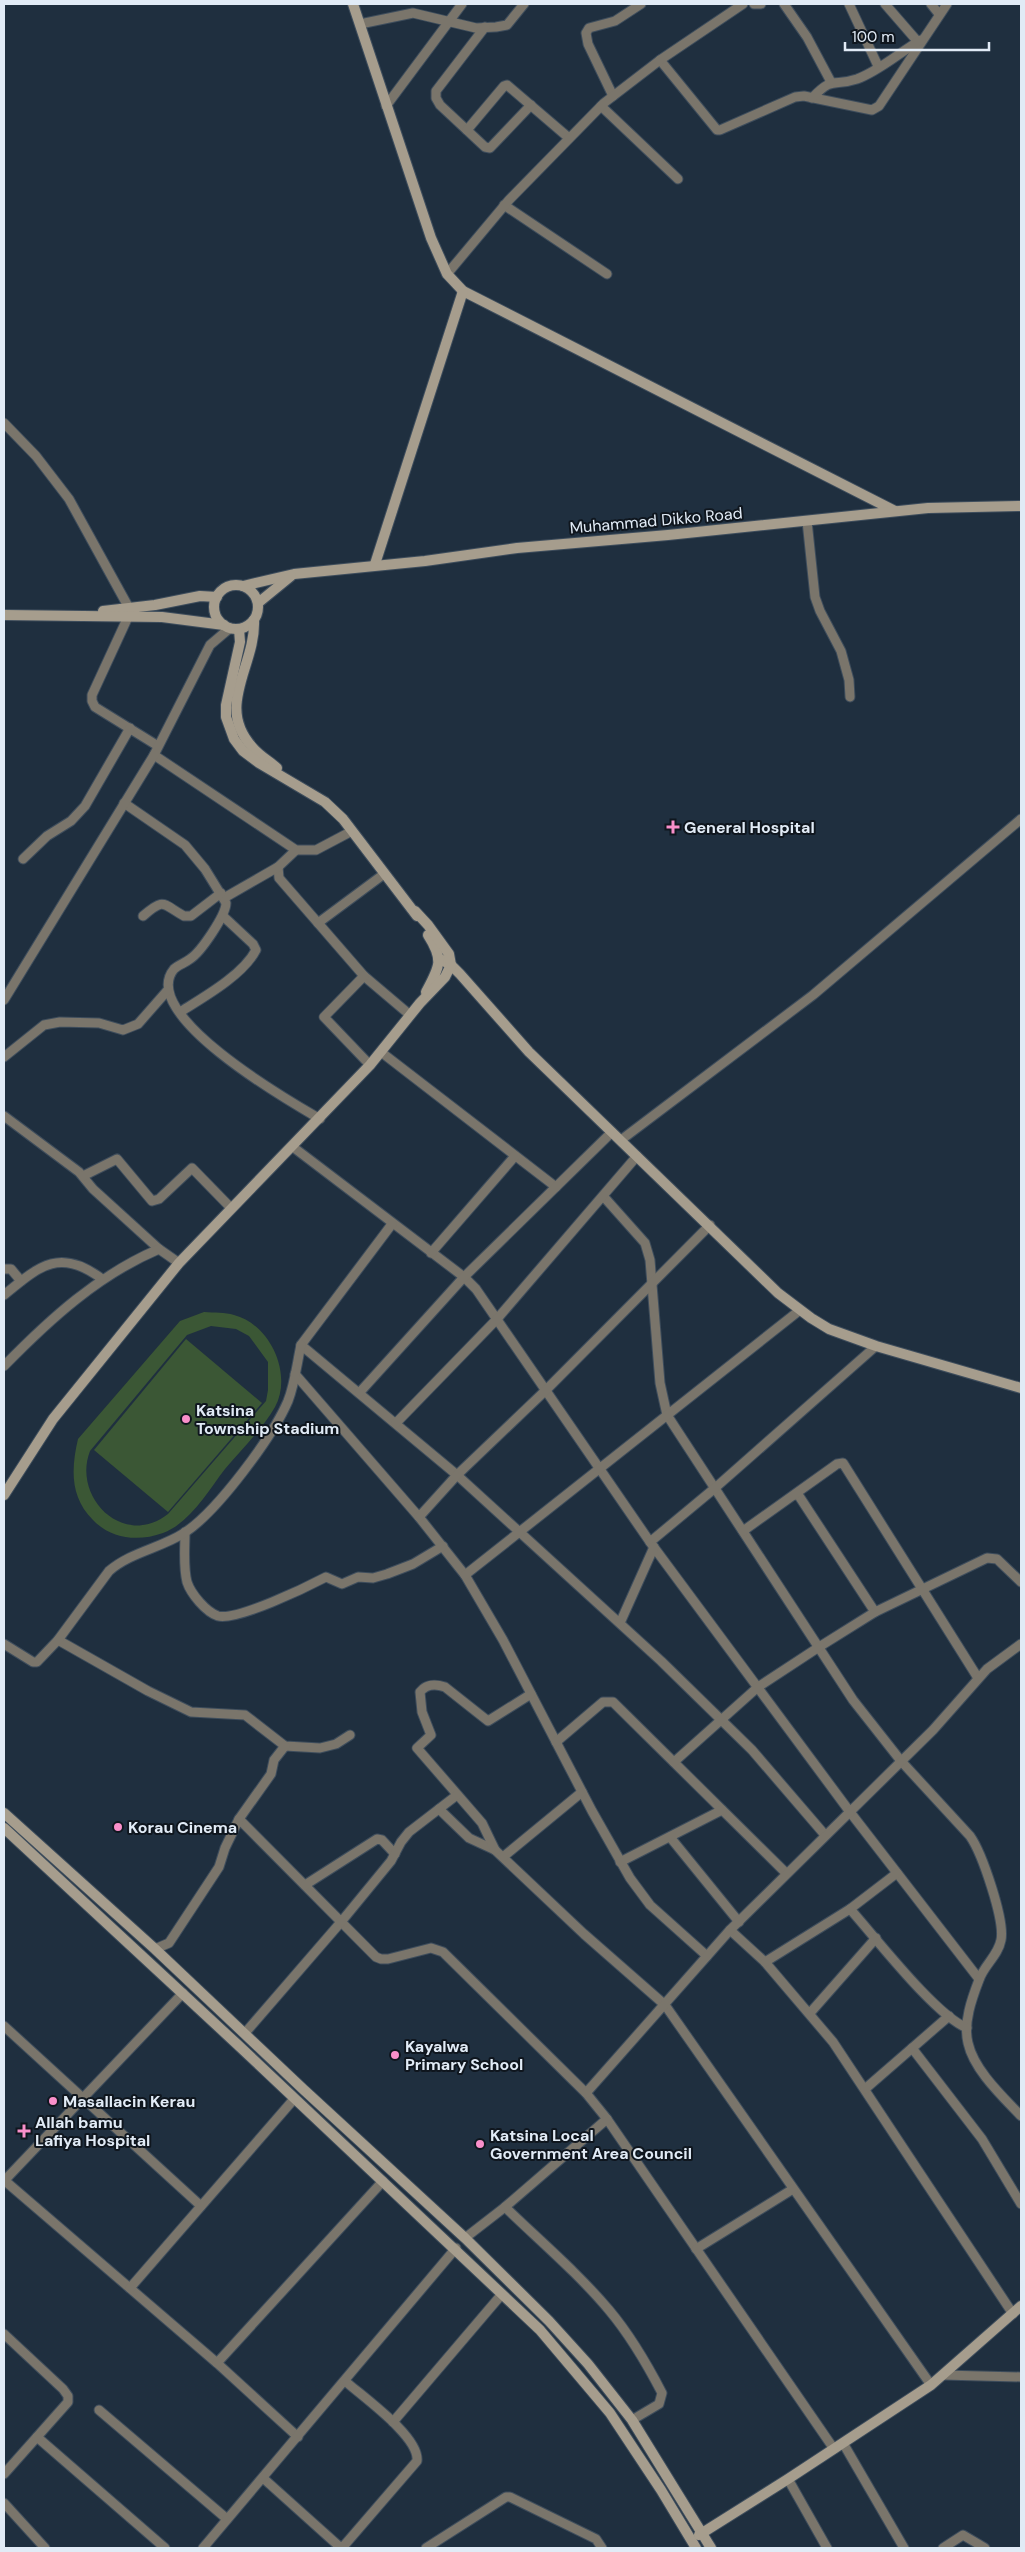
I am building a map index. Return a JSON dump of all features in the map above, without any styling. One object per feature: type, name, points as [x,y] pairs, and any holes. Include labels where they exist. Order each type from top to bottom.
[{"type":"street","points":[[353,4],[431,238],[447,274],[462,291],[895,511]]},
{"type":"street","points":[[386,106],[462,4]]},
{"type":"street","points":[[360,24],[413,12],[449,23],[485,28],[507,25],[524,4]]},
{"type":"street","points":[[613,96],[588,44],[586,33],[589,28],[614,21],[641,4]]},
{"type":"street","points":[[447,274],[504,205],[601,106],[660,60],[742,4]]},
{"type":"street","points":[[754,4],[761,4]]},
{"type":"street","points":[[784,4],[807,37],[831,82]]},
{"type":"street","points":[[849,4],[878,66]]},
{"type":"street","points":[[885,4],[920,41]]},
{"type":"street","points":[[931,4],[939,14]]},
{"type":"street","points":[[660,60],[717,130],[796,97],[812,98],[872,110],[876,109],[920,41],[947,4]]},
{"type":"street","points":[[485,28],[436,92],[436,98],[440,105],[485,147],[490,148],[531,105]]},
{"type":"street","points":[[812,98],[831,82],[857,79],[920,41]]},
{"type":"street","points":[[467,130],[504,86],[511,86],[569,138]]},
{"type":"street","points":[[601,106],[678,179]]},
{"type":"street","points":[[504,205],[607,274]]},
{"type":"street","points":[[375,564],[462,291]]},
{"type":"street","points":[[4,423],[36,456],[69,499],[129,613]]},
{"type":"street","name":"Muhammad Dikko Road","points":[[243,586],[294,574],[375,564],[424,561],[516,548],[807,522],[895,511],[1021,506]]},
{"type":"street","points":[[807,522],[815,597],[820,611],[841,650],[849,680],[850,697]]},
{"type":"street","points":[[293,782],[253,749],[236,718],[235,703],[253,645],[254,620],[258,603],[294,574]]},
{"type":"street","points":[[129,613],[200,596],[217,597],[231,586],[243,586],[250,590],[258,603]]},
{"type":"street","points":[[4,1496],[53,1419],[179,1264],[370,1065],[420,1003],[445,977],[451,965],[449,954],[428,925],[384,874],[352,830],[325,802],[259,763],[243,751],[230,731],[226,705],[240,642],[231,628],[215,613],[217,597]]},
{"type":"street","points":[[129,613],[92,701],[95,707],[158,746]]},
{"type":"street","points":[[4,615],[129,613],[231,628],[249,625],[254,620]]},
{"type":"street","points":[[4,1000],[154,755],[210,645],[231,628]]},
{"type":"street","points":[[23,859],[47,836],[71,821],[85,806],[130,728]]},
{"type":"street","points":[[154,755],[296,850],[316,850],[352,830]]},
{"type":"street","points":[[124,803],[185,845],[222,895],[226,910],[224,917],[191,959],[175,968],[168,980],[167,991],[172,1002],[210,1044],[237,1068],[320,1119]]},
{"type":"street","points":[[621,1140],[813,996],[1021,819]]},
{"type":"street","points":[[142,916],[161,903],[166,903],[184,916],[191,916],[222,895],[278,867],[296,850]]},
{"type":"street","points":[[278,867],[279,878],[364,976],[410,1015]]},
{"type":"street","points":[[318,923],[384,874]]},
{"type":"street","points":[[415,912],[435,945],[440,959],[438,970],[420,1003]]},
{"type":"street","points":[[180,1012],[223,984],[252,958],[256,950],[253,944],[224,917]]},
{"type":"street","points":[[440,959],[451,965],[529,1052],[710,1225],[778,1293],[800,1310],[829,1329],[876,1346],[1021,1388]]},
{"type":"street","points":[[364,976],[324,1017],[370,1065]]},
{"type":"street","points":[[4,1057],[44,1026],[60,1022],[99,1023],[123,1030],[138,1024],[167,991]]},
{"type":"street","points":[[381,1052],[556,1187]]},
{"type":"street","points":[[4,1060],[4,1065]]},
{"type":"street","points":[[4,1116],[83,1176],[93,1189],[159,1249],[179,1264]]},
{"type":"street","points":[[360,1392],[464,1277],[612,1132]]},
{"type":"street","points":[[293,1147],[464,1277],[476,1289],[652,1544],[850,1812],[979,1978]]},
{"type":"street","points":[[431,1253],[516,1156]]},
{"type":"street","points":[[396,1423],[497,1319],[604,1198],[637,1156]]},
{"type":"street","points":[[83,1176],[117,1159],[152,1201],[159,1199],[192,1168],[231,1208]]},
{"type":"street","points":[[604,1198],[644,1243],[650,1260],[660,1383],[666,1415],[853,1700],[901,1762],[970,1836],[985,1867],[1002,1939],[998,1949],[979,1978],[967,2028],[968,2042],[976,2061],[1021,2116]]},
{"type":"street","points":[[4,1644],[33,1662],[40,1659],[58,1640],[110,1570],[119,1562],[186,1532],[220,1500],[272,1432],[288,1400],[300,1345],[392,1224]]},
{"type":"street","points":[[419,1516],[457,1475],[652,1286],[710,1225]]},
{"type":"street","points":[[4,1366],[59,1314],[102,1279],[128,1263],[159,1249]]},
{"type":"street","points":[[4,1295],[47,1264],[62,1260],[80,1265],[102,1279]]},
{"type":"street","points":[[4,1269],[11,1269],[21,1281]]},
{"type":"street","points":[[465,1575],[519,1530],[800,1310]]},
{"type":"street","points":[[300,1345],[360,1392],[457,1475],[620,1623],[752,1750],[825,1835]]},
{"type":"street","points":[[620,1623],[652,1544],[876,1346]]},
{"type":"street","points":[[295,1374],[419,1516],[465,1575],[531,1694],[620,1862],[650,1905],[707,1956]]},
{"type":"street","points":[[743,1531],[838,1464],[843,1463],[978,1678]]},
{"type":"street","points":[[794,1495],[799,1496],[875,1612]]},
{"type":"street","points":[[186,1532],[185,1563],[188,1583],[195,1596],[217,1616],[245,1612],[287,1596],[326,1577],[342,1584],[358,1577],[373,1578],[387,1574],[413,1564],[442,1546]]},
{"type":"street","points":[[674,1762],[758,1687],[875,1612],[992,1557],[997,1559],[1021,1582]]},
{"type":"street","points":[[58,1640],[148,1691],[191,1712],[245,1715],[285,1746],[320,1748],[336,1744],[350,1735]]},
{"type":"street","points":[[586,2093],[730,1930],[933,1730],[978,1678],[999,1659],[1021,1644]]},
{"type":"street","points":[[495,1850],[482,1823],[417,1748],[431,1735],[422,1712],[420,1692],[429,1686],[438,1685],[445,1687],[488,1721],[531,1694]]},
{"type":"street","points":[[556,1742],[603,1702],[608,1700],[613,1702],[786,1873]]},
{"type":"street","points":[[155,1949],[169,1943],[177,1933],[219,1868],[225,1848],[239,1819],[270,1774],[274,1760],[285,1746]]},
{"type":"street","points":[[503,1857],[582,1792]]},
{"type":"street","points":[[245,2033],[341,1922],[395,1854],[409,1832],[457,1794]]},
{"type":"street","points":[[439,1808],[469,1838],[495,1850],[503,1857],[584,1934],[664,2005],[931,2385]]},
{"type":"street","points":[[620,1862],[722,1810]]},
{"type":"street","points":[[4,1813],[155,1949],[465,2238],[568,2341],[632,2420],[711,2548]]},
{"type":"street","points":[[239,1819],[341,1922],[381,1959],[431,1948],[443,1952],[586,2093],[607,2119],[696,2249],[839,2446],[904,2548]]},
{"type":"street","points":[[4,1828],[456,2248],[558,2350],[610,2413],[662,2490],[694,2544],[703,2533],[931,2385],[1021,2306]]},
{"type":"street","points":[[670,1836],[738,1922]]},
{"type":"street","points":[[305,1885],[377,1838],[382,1840],[395,1854]]},
{"type":"street","points":[[765,1962],[850,1909],[897,1873]]},
{"type":"street","points":[[850,1909],[922,1991],[949,2016],[967,2028]]},
{"type":"street","points":[[730,1930],[765,1962],[810,2012],[865,2089],[1013,2314]]},
{"type":"street","points":[[810,2012],[876,1938]]},
{"type":"street","points":[[183,1993],[4,2181],[217,2363],[298,2437]]},
{"type":"street","points":[[865,2089],[949,2016]]},
{"type":"street","points":[[4,2026],[201,2206]]},
{"type":"street","points":[[912,2048],[982,2139],[1021,2204]]},
{"type":"street","points":[[130,2288],[294,2099]]},
{"type":"street","points":[[465,2238],[505,2208],[607,2119]]},
{"type":"street","points":[[217,2363],[383,2180]]},
{"type":"street","points":[[1014,2192],[1021,2185]]},
{"type":"street","points":[[696,2249],[793,2189]]},
{"type":"street","points":[[505,2208],[585,2284],[610,2311],[654,2377],[662,2393],[659,2404],[632,2420]]},
{"type":"street","points":[[203,2548],[345,2382],[456,2248]]},
{"type":"street","points":[[393,2422],[502,2294]]},
{"type":"street","points":[[4,2334],[68,2396],[68,2402],[4,2474]]},
{"type":"street","points":[[943,2375],[1021,2377]]},
{"type":"street","points":[[263,2478],[341,2548],[417,2462],[415,2448],[393,2422],[345,2382]]},
{"type":"street","points":[[99,2410],[227,2519]]},
{"type":"street","points":[[37,2437],[165,2548]]},
{"type":"street","points":[[788,2479],[827,2548]]},
{"type":"street","points":[[426,2548],[510,2497],[596,2539],[602,2548]]},
{"type":"street","points":[[4,2503],[45,2548]]},
{"type":"street","points":[[942,2548],[963,2535],[985,2548]]},
{"type":"green space","points":[[204,1312],[231,1314],[247,1320],[268,1339],[275,1352],[281,1380],[280,1394],[275,1407],[252,1439],[182,1522],[154,1536],[135,1538],[116,1535],[93,1520],[85,1511],[76,1492],[74,1461],[78,1439],[180,1321]],"holes":[[[211,1326],[236,1329],[249,1336],[268,1362],[266,1401],[168,1514],[151,1523],[134,1525],[119,1522],[105,1513],[95,1500],[88,1485],[86,1468],[90,1451],[187,1335]]]},
{"type":"green space","points":[[186,1339],[262,1403],[168,1512],[94,1450]]},
{"type":"place","name":"General Hospital","points":[[673,827]]},
{"type":"place","name":"Katsina Township Stadium","points":[[186,1419]]},
{"type":"place","name":"Korau Cinema","points":[[118,1827]]},
{"type":"place","name":"Kayalwa Primary School","points":[[395,2055]]},
{"type":"place","name":"Masallacin Kerau","points":[[53,2101]]},
{"type":"place","name":"Allah bamu Lafiya Hospital","points":[[24,2131]]},
{"type":"place","name":"Katsina Local Government Area Council","points":[[480,2144]]}]
